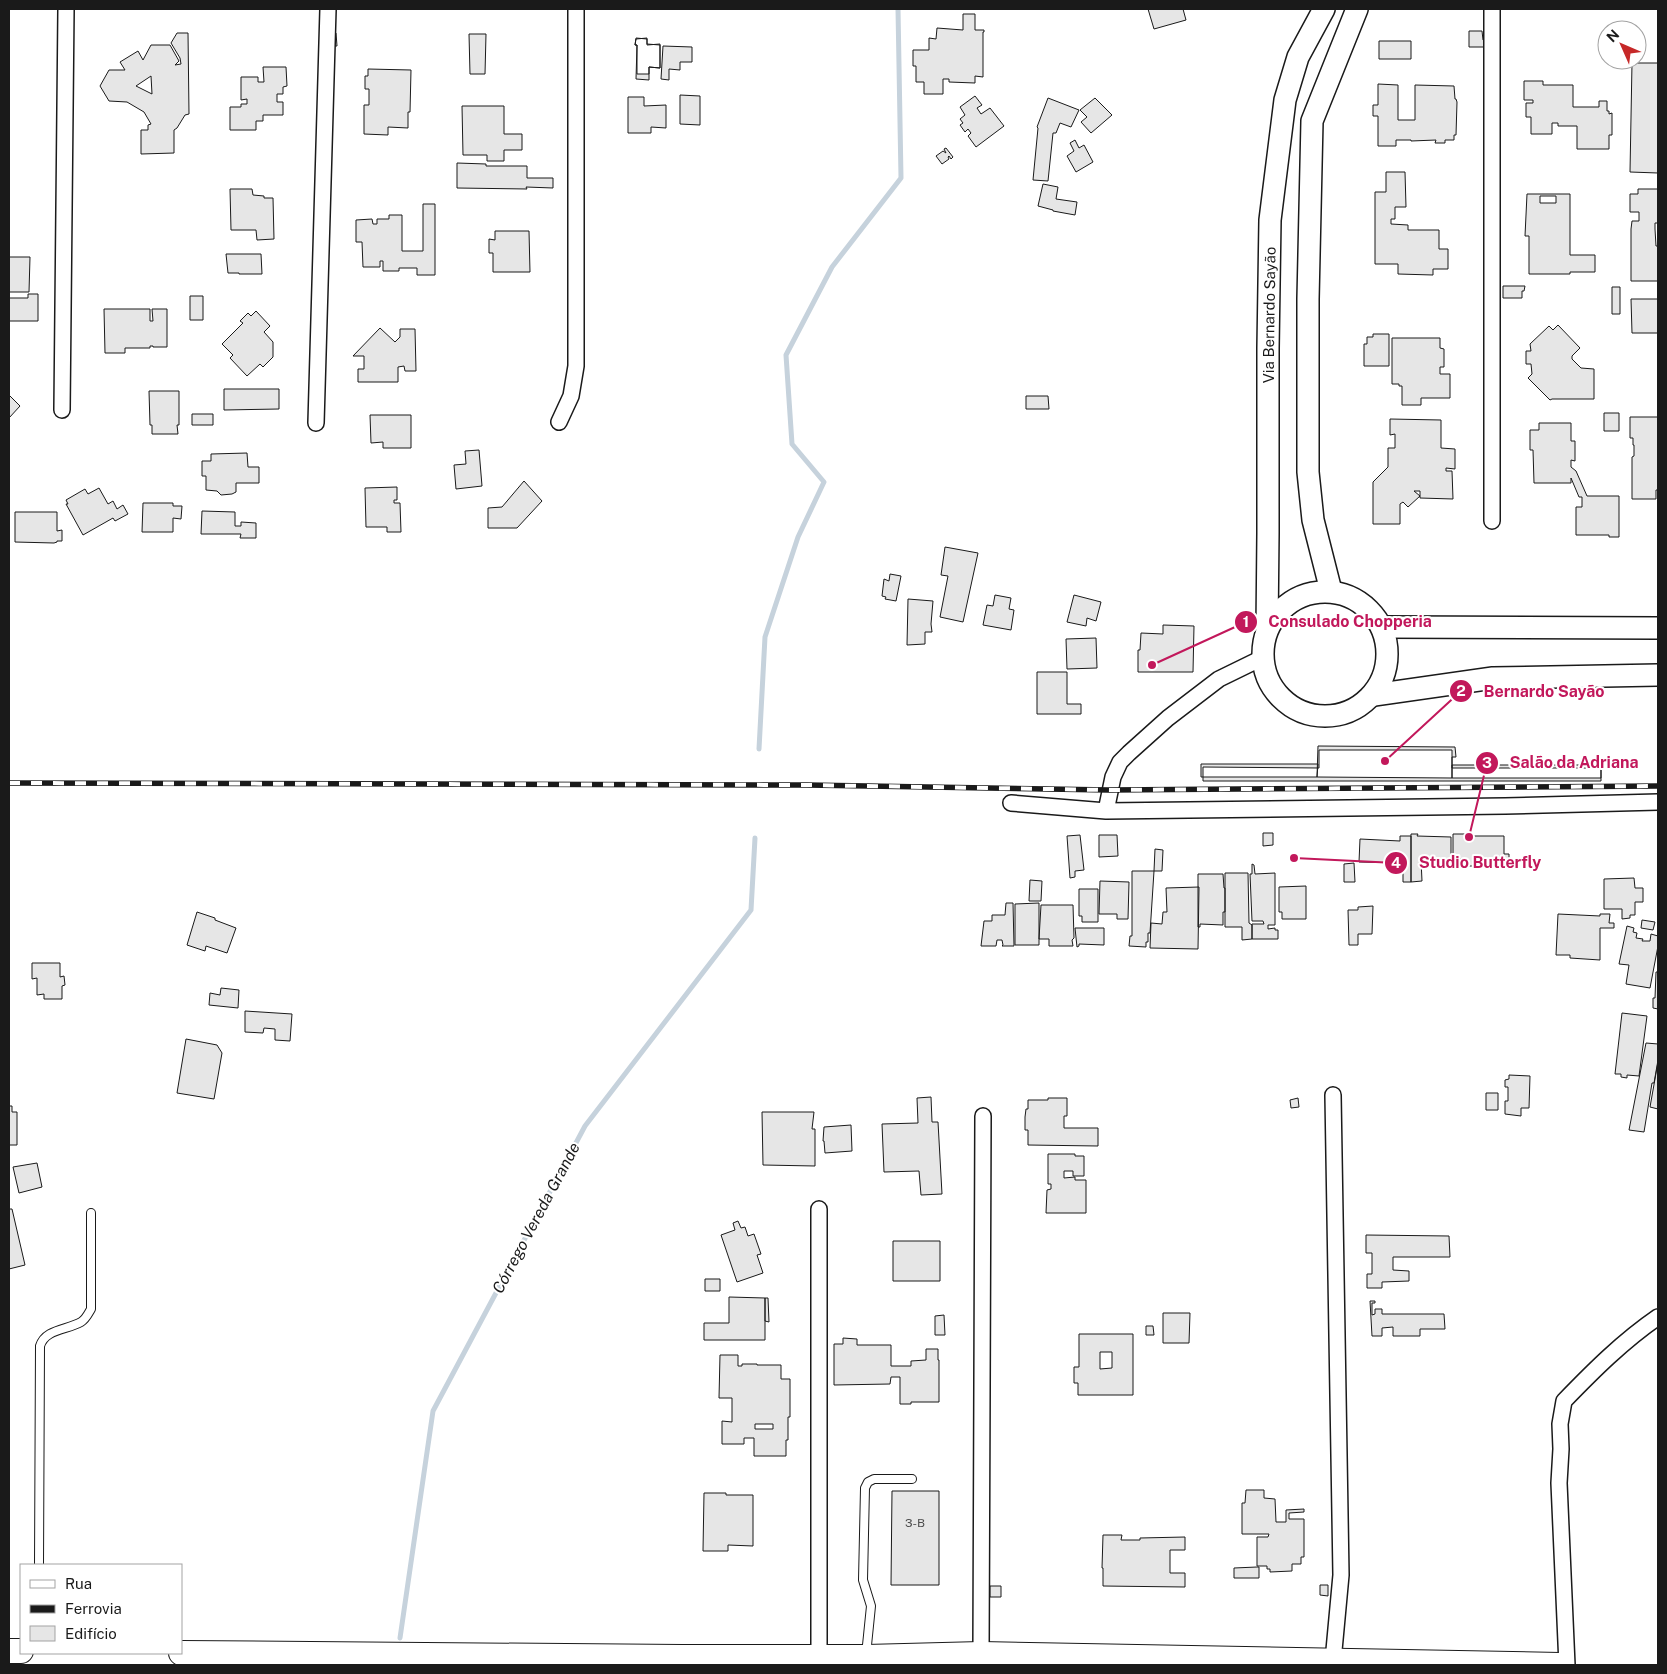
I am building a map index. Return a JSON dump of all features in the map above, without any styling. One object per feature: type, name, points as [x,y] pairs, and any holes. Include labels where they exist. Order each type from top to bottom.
[{"type":"main road","name":"Via Bernardo Sayão","points":[[1266,630],[1270,220],[1285,100],[1298,57],[1324,9]]},
{"type":"main road","points":[[1331,591],[1313,520],[1308,472],[1308,309],[1312,120],[1357,9]]},
{"type":"main road","points":[[1374,695],[1388,662],[1383,627],[1362,602],[1331,591],[1304,594],[1282,608],[1266,630],[1262,658],[1271,687],[1291,708],[1320,717],[1349,713],[1374,695],[1493,678],[1658,674]]},
{"type":"main road","points":[[1383,627],[1658,628]]},
{"type":"main road","points":[[182,1653],[682,1657],[828,1661],[866,1660],[870,1656],[981,1654],[1560,1665]]},
{"type":"street","points":[[62,410],[66,9]]},
{"type":"street","points":[[316,423],[328,9]]},
{"type":"street","points":[[559,422],[571,396],[576,366],[576,9]]},
{"type":"street","points":[[1492,9],[1492,521]]},
{"type":"street","points":[[1106,811],[1113,777],[1120,762],[1128,753],[1168,718],[1220,679],[1262,658]]},
{"type":"street","points":[[1011,804],[1106,811],[1505,806],[1658,802]]},
{"type":"street","points":[[1333,1095],[1341,1575],[1333,1661]]},
{"type":"street","points":[[981,1654],[983,1116]]},
{"type":"street","points":[[820,1208],[828,1661]]},
{"type":"street","points":[[1567,1665],[1560,1483],[1561,1410],[1564,1402],[1602,1363],[1641,1329],[1658,1317]]},
{"type":"lane","points":[[39,1564],[40,1346],[42,1339],[49,1334],[80,1322],[86,1318],[91,1309],[91,1213]]},
{"type":"lane","points":[[870,1656],[871,1606],[863,1580],[865,1488],[868,1482],[874,1479],[912,1479]]},
{"type":"building","points":[[1148,9],[1183,9],[1186,20],[1154,29]]},
{"type":"building","points":[[963,14],[975,14],[975,30],[984,30],[983,77],[975,76],[975,83],[949,82],[949,79],[943,79],[943,94],[924,94],[924,82],[916,82],[913,50],[929,50],[929,38],[936,39],[937,28],[963,30]]},
{"type":"building","points":[[1469,31],[1482,31],[1483,40],[1487,40],[1487,47],[1469,47]]},
{"type":"building","points":[[177,33],[188,33],[189,114],[185,115],[174,130],[174,153],[141,154],[141,130],[148,130],[148,125],[151,124],[144,112],[127,102],[109,101],[100,86],[109,70],[125,70],[120,62],[138,51],[143,60],[151,45],[170,45],[179,61],[175,65],[181,64],[180,58],[171,43]],"holes":[[[151,76],[152,94],[136,86]]]},
{"type":"building","points":[[325,33],[336,33],[337,46],[325,46]]},
{"type":"building","points":[[469,34],[486,34],[485,74],[470,74]]},
{"type":"building","points":[[636,38],[647,39],[647,44],[660,45],[660,68],[649,67],[649,74],[637,74]]},
{"type":"building","points":[[647,38],[647,45],[660,44],[660,68],[649,67],[649,80],[636,79],[636,39]]},
{"type":"building","points":[[1379,41],[1411,41],[1411,59],[1379,59]]},
{"type":"building","points":[[663,46],[692,47],[692,62],[680,62],[680,70],[669,69],[669,80],[661,79]]},
{"type":"building","points":[[1647,63],[1658,63],[1658,173],[1630,172],[1632,70],[1647,70]]},
{"type":"building","points":[[263,67],[286,67],[287,86],[283,87],[283,94],[277,94],[277,102],[283,102],[283,115],[263,115],[263,121],[256,121],[256,130],[230,130],[230,107],[241,107],[241,104],[247,104],[247,99],[241,100],[241,77],[258,77],[258,82],[264,82]]},
{"type":"building","points":[[368,69],[411,70],[408,128],[388,127],[388,135],[364,134],[364,105],[369,105],[369,89],[365,89],[365,76],[368,76]]},
{"type":"building","points":[[1524,81],[1543,81],[1543,85],[1573,85],[1573,107],[1599,107],[1599,101],[1607,101],[1607,111],[1609,111],[1609,114],[1612,113],[1612,135],[1609,135],[1609,149],[1577,149],[1577,126],[1558,126],[1558,123],[1552,123],[1552,134],[1531,134],[1531,117],[1526,117],[1526,103],[1533,103],[1533,100],[1524,100]]},
{"type":"building","points":[[1378,84],[1398,85],[1398,120],[1415,120],[1415,85],[1454,86],[1457,102],[1456,135],[1454,135],[1454,140],[1445,140],[1445,143],[1435,143],[1436,140],[1396,140],[1396,146],[1378,146],[1378,116],[1373,116],[1373,105],[1378,105]]},
{"type":"building","points":[[680,95],[700,96],[700,125],[680,124]]},
{"type":"building","points":[[975,96],[982,105],[977,108],[981,114],[990,108],[1004,126],[976,147],[968,136],[971,133],[968,129],[965,132],[960,125],[963,123],[960,119],[965,115],[960,107]]},
{"type":"building","points":[[628,97],[644,97],[644,106],[666,105],[666,128],[651,127],[651,133],[628,133]]},
{"type":"building","points":[[1048,98],[1079,110],[1071,127],[1060,123],[1056,133],[1053,133],[1048,181],[1033,180],[1037,127]]},
{"type":"building","points":[[1095,98],[1112,115],[1091,133],[1081,122],[1087,117],[1080,110]]},
{"type":"building","points":[[462,106],[504,106],[504,134],[522,134],[522,150],[504,150],[504,161],[487,161],[487,155],[463,155]]},
{"type":"building","points":[[1075,140],[1079,148],[1084,145],[1093,162],[1076,172],[1067,156],[1074,151],[1070,143]]},
{"type":"building","points":[[946,148],[953,157],[951,159],[949,156],[949,159],[942,164],[936,156],[943,151],[946,153],[944,149]]},
{"type":"building","points":[[457,163],[486,164],[486,166],[527,166],[527,178],[553,178],[553,188],[457,188]]},
{"type":"building","points":[[1386,172],[1405,172],[1406,207],[1395,207],[1395,219],[1391,219],[1391,224],[1408,225],[1408,230],[1439,230],[1439,249],[1448,249],[1448,269],[1433,269],[1433,275],[1398,274],[1398,264],[1375,264],[1375,192],[1386,192]]},
{"type":"building","points":[[1043,184],[1058,187],[1056,199],[1077,202],[1075,215],[1038,206]]},
{"type":"building","points":[[230,189],[252,189],[253,195],[273,198],[274,239],[257,240],[256,230],[231,230]]},
{"type":"building","points":[[1638,189],[1658,189],[1658,223],[1655,223],[1655,229],[1656,246],[1658,246],[1658,281],[1631,281],[1631,229],[1632,221],[1639,221],[1639,212],[1630,212],[1630,194],[1638,194]]},
{"type":"building","points":[[1527,194],[1570,194],[1570,255],[1595,255],[1595,272],[1529,274],[1529,236],[1525,236]],"holes":[[[1540,196],[1556,196],[1556,203],[1540,203]]]},
{"type":"building","points":[[423,204],[435,204],[435,275],[417,275],[417,268],[399,268],[399,271],[383,271],[383,261],[380,261],[380,267],[363,267],[362,242],[356,242],[356,220],[372,219],[373,224],[377,224],[377,219],[389,219],[389,215],[402,215],[402,251],[423,251]]},
{"type":"building","points":[[495,231],[529,231],[530,272],[493,272],[493,253],[489,253],[489,239],[495,240]]},
{"type":"building","points":[[226,254],[261,254],[262,274],[228,273]]},
{"type":"building","points":[[9,257],[30,257],[29,292],[9,292]]},
{"type":"building","points":[[1503,286],[1525,286],[1524,291],[1522,291],[1522,298],[1503,298]]},
{"type":"building","points":[[1612,287],[1620,287],[1620,314],[1612,314]]},
{"type":"building","points":[[28,294],[38,294],[38,321],[9,321],[9,298],[28,298]]},
{"type":"building","points":[[190,296],[203,296],[203,320],[190,320]]},
{"type":"building","points":[[1631,299],[1658,299],[1658,333],[1632,333]]},
{"type":"building","points":[[104,309],[150,309],[150,321],[153,321],[152,309],[167,309],[167,347],[125,348],[125,353],[105,353]]},
{"type":"building","points":[[256,311],[270,326],[264,332],[273,342],[273,357],[263,367],[260,364],[247,376],[230,358],[233,355],[222,344],[243,323],[240,321],[248,313],[251,316]]},
{"type":"building","points":[[1558,325],[1580,348],[1572,356],[1572,359],[1581,368],[1594,369],[1594,399],[1550,400],[1528,378],[1532,374],[1531,364],[1526,364],[1526,351],[1531,351],[1530,344],[1549,326],[1553,330]]},
{"type":"building","points":[[380,328],[395,342],[400,337],[400,329],[415,329],[416,371],[405,371],[404,366],[398,367],[398,382],[358,382],[358,369],[364,369],[364,356],[353,356]]},
{"type":"building","points":[[1373,334],[1389,334],[1389,366],[1364,366],[1364,344],[1367,344],[1367,337],[1373,337]]},
{"type":"building","points":[[1392,338],[1440,338],[1440,348],[1444,349],[1444,367],[1440,367],[1440,374],[1450,374],[1450,398],[1421,398],[1421,405],[1402,405],[1402,386],[1392,384]]},
{"type":"building","points":[[224,389],[279,389],[279,409],[224,410]]},
{"type":"building","points":[[149,391],[179,391],[178,434],[152,434]]},
{"type":"building","points":[[9,395],[20,406],[9,418]]},
{"type":"building","points":[[1026,396],[1048,396],[1049,409],[1026,409]]},
{"type":"building","points":[[1604,413],[1619,413],[1619,431],[1604,431]]},
{"type":"building","points":[[192,414],[213,414],[213,425],[192,425]]},
{"type":"building","points":[[370,415],[411,415],[411,448],[383,448],[383,442],[371,443]]},
{"type":"building","points":[[1630,417],[1658,417],[1658,490],[1656,490],[1656,499],[1632,499],[1632,457],[1634,456],[1634,445],[1633,438],[1630,438]]},
{"type":"building","points":[[1390,419],[1441,420],[1441,448],[1455,449],[1455,469],[1446,468],[1446,471],[1452,471],[1453,499],[1420,498],[1420,496],[1408,507],[1403,502],[1400,504],[1400,524],[1373,524],[1373,482],[1388,467],[1388,448],[1395,448],[1395,434],[1390,435]]},
{"type":"building","points":[[1539,423],[1571,423],[1571,441],[1575,441],[1575,461],[1571,460],[1571,467],[1576,471],[1587,496],[1619,496],[1619,537],[1609,537],[1609,535],[1576,535],[1576,507],[1582,507],[1582,497],[1579,497],[1571,478],[1571,483],[1534,483],[1533,450],[1530,450],[1530,430],[1539,430]]},
{"type":"building","points":[[479,450],[482,486],[456,489],[454,465],[466,464],[465,451]]},
{"type":"building","points":[[247,453],[248,467],[259,467],[259,483],[236,483],[236,492],[232,494],[221,495],[217,491],[206,490],[206,476],[202,476],[202,461],[211,461],[211,454]]},
{"type":"building","points":[[524,481],[542,501],[517,528],[488,528],[488,508],[502,507]]},
{"type":"building","points":[[397,487],[397,500],[394,500],[394,503],[400,503],[401,532],[387,532],[387,527],[366,527],[365,488]]},
{"type":"building","points":[[99,488],[108,504],[113,501],[117,509],[123,505],[128,514],[115,521],[113,518],[83,535],[66,504],[68,504],[66,500],[85,489],[88,494]]},
{"type":"building","points":[[143,503],[173,503],[173,506],[182,506],[181,519],[173,518],[173,532],[142,532]]},
{"type":"building","points":[[202,511],[235,512],[235,526],[241,526],[241,522],[256,523],[256,538],[240,538],[241,534],[201,534]]},
{"type":"building","points":[[15,512],[57,512],[57,531],[62,530],[62,541],[54,543],[15,542]]},
{"type":"building","points":[[945,547],[978,553],[963,622],[940,617],[948,576],[941,575]]},
{"type":"building","points":[[890,574],[901,576],[896,601],[885,599],[886,597],[882,596],[884,579],[889,581]]},
{"type":"building","points":[[995,595],[1011,598],[1009,609],[1014,610],[1011,630],[983,625],[987,605],[993,606]]},
{"type":"building","points":[[1074,595],[1101,602],[1096,621],[1087,618],[1086,626],[1067,622]]},
{"type":"building","points":[[908,599],[933,601],[932,632],[925,632],[925,644],[907,645]]},
{"type":"building","points":[[1163,625],[1194,626],[1193,672],[1138,672],[1138,650],[1140,650],[1141,633],[1163,634]]},
{"type":"building","points":[[1096,638],[1097,668],[1067,669],[1066,639]]},
{"type":"building","points":[[1037,672],[1067,672],[1067,704],[1081,704],[1081,714],[1037,714]]},
{"type":"building","points":[[1318,746],[1455,747],[1456,757],[1452,757],[1452,778],[1317,777]]},
{"type":"building","points":[[1319,750],[1452,750],[1452,768],[1601,768],[1601,781],[1203,781],[1203,767],[1319,768]]},
{"type":"building","points":[[1201,764],[1318,764],[1317,777],[1201,777]]},
{"type":"building","points":[[1452,765],[1601,765],[1601,778],[1452,778]]},
{"type":"building","points":[[1263,833],[1273,833],[1273,845],[1263,846]]},
{"type":"building","points":[[1411,834],[1418,834],[1417,836],[1451,837],[1451,858],[1433,860],[1434,864],[1425,864],[1425,860],[1421,860],[1422,881],[1411,882]]},
{"type":"building","points":[[1453,834],[1504,836],[1504,854],[1509,854],[1512,864],[1500,866],[1500,860],[1498,861],[1498,866],[1461,866],[1461,859],[1453,859]]},
{"type":"building","points":[[1080,835],[1084,870],[1075,871],[1075,877],[1070,878],[1067,836]]},
{"type":"building","points":[[1099,835],[1117,835],[1118,856],[1099,857]]},
{"type":"building","points":[[1400,836],[1411,836],[1411,882],[1403,882],[1403,863],[1359,862],[1360,839],[1400,841]]},
{"type":"building","points":[[1155,849],[1163,850],[1162,871],[1154,871]]},
{"type":"building","points":[[1354,863],[1355,882],[1344,882],[1344,864]]},
{"type":"building","points":[[1252,864],[1254,865],[1255,874],[1275,873],[1275,925],[1268,925],[1268,929],[1275,928],[1275,930],[1278,930],[1278,939],[1252,939],[1252,924],[1264,924],[1263,921],[1252,921],[1250,874],[1252,874]]},
{"type":"building","points":[[1132,871],[1154,871],[1150,933],[1148,933],[1146,947],[1129,946],[1130,936],[1132,936]]},
{"type":"building","points":[[1225,873],[1248,873],[1249,923],[1252,925],[1252,939],[1242,940],[1242,927],[1225,927]]},
{"type":"building","points":[[1198,874],[1223,874],[1225,912],[1223,912],[1223,925],[1200,924],[1200,927],[1198,927]]},
{"type":"building","points":[[1634,878],[1635,888],[1643,888],[1643,902],[1635,902],[1635,915],[1622,919],[1622,909],[1604,909],[1604,879]]},
{"type":"building","points":[[1030,880],[1042,881],[1041,901],[1029,901]]},
{"type":"building","points":[[1100,881],[1129,882],[1128,919],[1117,919],[1117,914],[1099,914]]},
{"type":"building","points":[[1306,886],[1306,919],[1282,919],[1282,912],[1279,912],[1279,887]]},
{"type":"building","points":[[1199,887],[1198,949],[1150,948],[1151,923],[1162,924],[1163,912],[1167,912],[1166,888]]},
{"type":"building","points":[[1079,889],[1098,889],[1098,922],[1082,922],[1082,916],[1079,916]]},
{"type":"building","points":[[1006,903],[1013,903],[1014,946],[1002,946],[1002,940],[997,940],[996,946],[981,946],[984,921],[992,921],[992,915],[1005,915]]},
{"type":"building","points":[[1039,903],[1039,945],[1015,945],[1015,904]]},
{"type":"building","points":[[1041,905],[1073,905],[1073,946],[1049,946],[1049,939],[1039,939]]},
{"type":"building","points":[[1373,906],[1372,934],[1358,934],[1358,945],[1349,945],[1348,910],[1358,910],[1358,907]]},
{"type":"building","points":[[197,912],[236,928],[227,953],[206,946],[205,951],[187,945]]},
{"type":"building","points":[[1558,914],[1600,916],[1600,914],[1610,914],[1609,923],[1614,923],[1614,928],[1600,928],[1600,960],[1570,958],[1570,955],[1556,955]]},
{"type":"building","points":[[1642,920],[1655,922],[1653,930],[1641,928]]},
{"type":"building","points":[[1627,926],[1634,928],[1633,932],[1637,933],[1636,938],[1643,939],[1642,941],[1650,941],[1651,934],[1658,936],[1658,946],[1650,988],[1626,984],[1629,965],[1619,964]]},
{"type":"building","points":[[1075,928],[1104,928],[1104,945],[1079,944],[1077,947]]},
{"type":"building","points":[[32,963],[60,963],[60,977],[64,976],[65,985],[62,986],[62,999],[44,999],[44,994],[37,995],[37,978],[32,979]]},
{"type":"building","points":[[1656,972],[1658,972],[1658,1009],[1653,1008]]},
{"type":"building","points":[[221,988],[239,990],[238,1008],[209,1005],[210,993],[220,995]]},
{"type":"building","points":[[245,1011],[292,1014],[290,1041],[275,1040],[275,1029],[264,1028],[263,1033],[245,1032]]},
{"type":"building","points":[[1622,1013],[1647,1016],[1639,1076],[1627,1075],[1627,1078],[1621,1077],[1621,1074],[1615,1074]]},
{"type":"building","points":[[186,1039],[217,1045],[222,1053],[214,1099],[177,1093]]},
{"type":"building","points":[[1646,1043],[1658,1044],[1658,1060],[1644,1132],[1629,1130]]},
{"type":"building","points":[[1658,1062],[1658,1109],[1650,1107]]},
{"type":"building","points":[[1509,1075],[1530,1076],[1529,1108],[1521,1108],[1521,1116],[1505,1114],[1505,1101],[1508,1101],[1508,1087],[1505,1087],[1505,1080],[1509,1079]]},
{"type":"building","points":[[1486,1093],[1498,1093],[1498,1110],[1486,1110]]},
{"type":"building","points":[[931,1097],[932,1122],[938,1122],[942,1194],[921,1195],[919,1171],[884,1172],[882,1124],[918,1123],[917,1098]]},
{"type":"building","points":[[1048,1098],[1067,1098],[1067,1116],[1064,1116],[1064,1128],[1098,1128],[1098,1146],[1028,1145],[1028,1130],[1025,1130],[1025,1117],[1026,1109],[1028,1109],[1028,1100],[1048,1100]]},
{"type":"building","points":[[1298,1098],[1299,1107],[1291,1108],[1290,1100]]},
{"type":"building","points":[[9,1106],[12,1106],[12,1112],[17,1112],[17,1145],[9,1145]]},
{"type":"building","points":[[762,1112],[814,1112],[812,1129],[815,1129],[815,1166],[763,1165]]},
{"type":"building","points":[[851,1125],[852,1151],[825,1153],[823,1141],[824,1127]]},
{"type":"building","points":[[1048,1154],[1084,1156],[1084,1176],[1073,1176],[1073,1171],[1064,1171],[1064,1178],[1075,1177],[1075,1180],[1086,1180],[1086,1213],[1046,1213],[1047,1190],[1051,1189],[1051,1184],[1048,1184]]},
{"type":"building","points":[[37,1163],[42,1187],[19,1193],[13,1167]]},
{"type":"building","points":[[9,1209],[12,1209],[25,1265],[9,1269]]},
{"type":"building","points":[[738,1221],[741,1228],[745,1227],[748,1236],[754,1234],[761,1254],[757,1255],[763,1273],[737,1282],[721,1235],[735,1230],[733,1223]]},
{"type":"building","points":[[1366,1235],[1449,1236],[1450,1257],[1393,1257],[1393,1270],[1409,1271],[1409,1281],[1382,1282],[1382,1288],[1367,1288],[1367,1274],[1372,1274],[1372,1253],[1366,1253]]},
{"type":"building","points":[[893,1241],[940,1241],[940,1281],[893,1281]]},
{"type":"building","points":[[705,1279],[720,1279],[720,1291],[705,1291]]},
{"type":"building","points":[[729,1297],[765,1298],[765,1340],[704,1340],[704,1323],[729,1323]]},
{"type":"building","points":[[765,1298],[768,1298],[769,1322],[765,1321]]},
{"type":"building","points":[[1370,1301],[1375,1301],[1375,1303],[1372,1303],[1372,1315],[1375,1314],[1375,1309],[1382,1309],[1382,1314],[1444,1314],[1445,1329],[1420,1329],[1420,1336],[1393,1336],[1393,1327],[1382,1328],[1382,1336],[1372,1336]]},
{"type":"building","points":[[1163,1313],[1190,1313],[1189,1343],[1163,1343]]},
{"type":"building","points":[[944,1315],[945,1335],[935,1335],[935,1316]]},
{"type":"building","points":[[1146,1326],[1153,1326],[1154,1335],[1146,1335]]},
{"type":"building","points":[[1079,1334],[1133,1334],[1133,1395],[1078,1395],[1078,1383],[1074,1383],[1074,1367],[1079,1367]],"holes":[[[1100,1352],[1112,1352],[1112,1368],[1100,1369]]]},
{"type":"building","points":[[843,1338],[857,1339],[857,1345],[891,1345],[891,1366],[911,1366],[911,1361],[926,1360],[926,1349],[938,1349],[939,1402],[900,1404],[900,1377],[891,1377],[890,1384],[834,1385],[834,1344],[843,1344]]},
{"type":"building","points":[[720,1355],[738,1355],[738,1366],[742,1366],[742,1364],[781,1365],[781,1379],[790,1379],[790,1417],[788,1417],[786,1456],[754,1456],[754,1438],[744,1438],[744,1444],[722,1444],[722,1421],[732,1422],[732,1398],[719,1398]],"holes":[[[755,1424],[773,1424],[773,1429],[755,1429]]]},
{"type":"building","points":[[1246,1490],[1264,1490],[1264,1498],[1275,1499],[1276,1522],[1286,1522],[1286,1510],[1304,1509],[1304,1512],[1289,1513],[1289,1519],[1304,1519],[1304,1557],[1301,1557],[1301,1564],[1292,1564],[1292,1571],[1270,1572],[1267,1566],[1257,1566],[1257,1537],[1268,1537],[1269,1534],[1242,1534],[1242,1503],[1245,1503]]},
{"type":"building","points":[[892,1491],[939,1491],[939,1585],[891,1585]]},
{"type":"building","points":[[704,1493],[753,1495],[753,1546],[728,1545],[728,1551],[703,1551]]},
{"type":"building","points":[[1103,1535],[1122,1535],[1121,1540],[1185,1537],[1185,1550],[1170,1550],[1170,1573],[1185,1573],[1185,1587],[1103,1586]]},
{"type":"building","points":[[1259,1567],[1259,1578],[1234,1578],[1234,1568]]},
{"type":"building","points":[[1320,1585],[1328,1585],[1328,1596],[1320,1595]]},
{"type":"building","points":[[990,1586],[1001,1586],[1001,1597],[990,1597]]},
{"type":"waterway","name":"Córrego Vereda Grande","points":[[759,749],[765,637],[798,537],[824,482],[792,444],[786,355],[832,267],[901,178],[898,9]]},
{"type":"waterway","name":"Córrego Vereda Grande","points":[[400,1638],[433,1411],[585,1126],[751,910],[755,838]]},
{"type":"railway","points":[[9,783],[807,785],[1109,790],[1658,786]]},
{"type":"place","name":"Consulado Chopperia","points":[[1152,665]]},
{"type":"place","name":"Bernardo Sayão","points":[[1385,761]]},
{"type":"place","name":"Salão da Adriana","points":[[1469,837]]},
{"type":"place","name":"Studio Butterfly","points":[[1294,858]]}]
